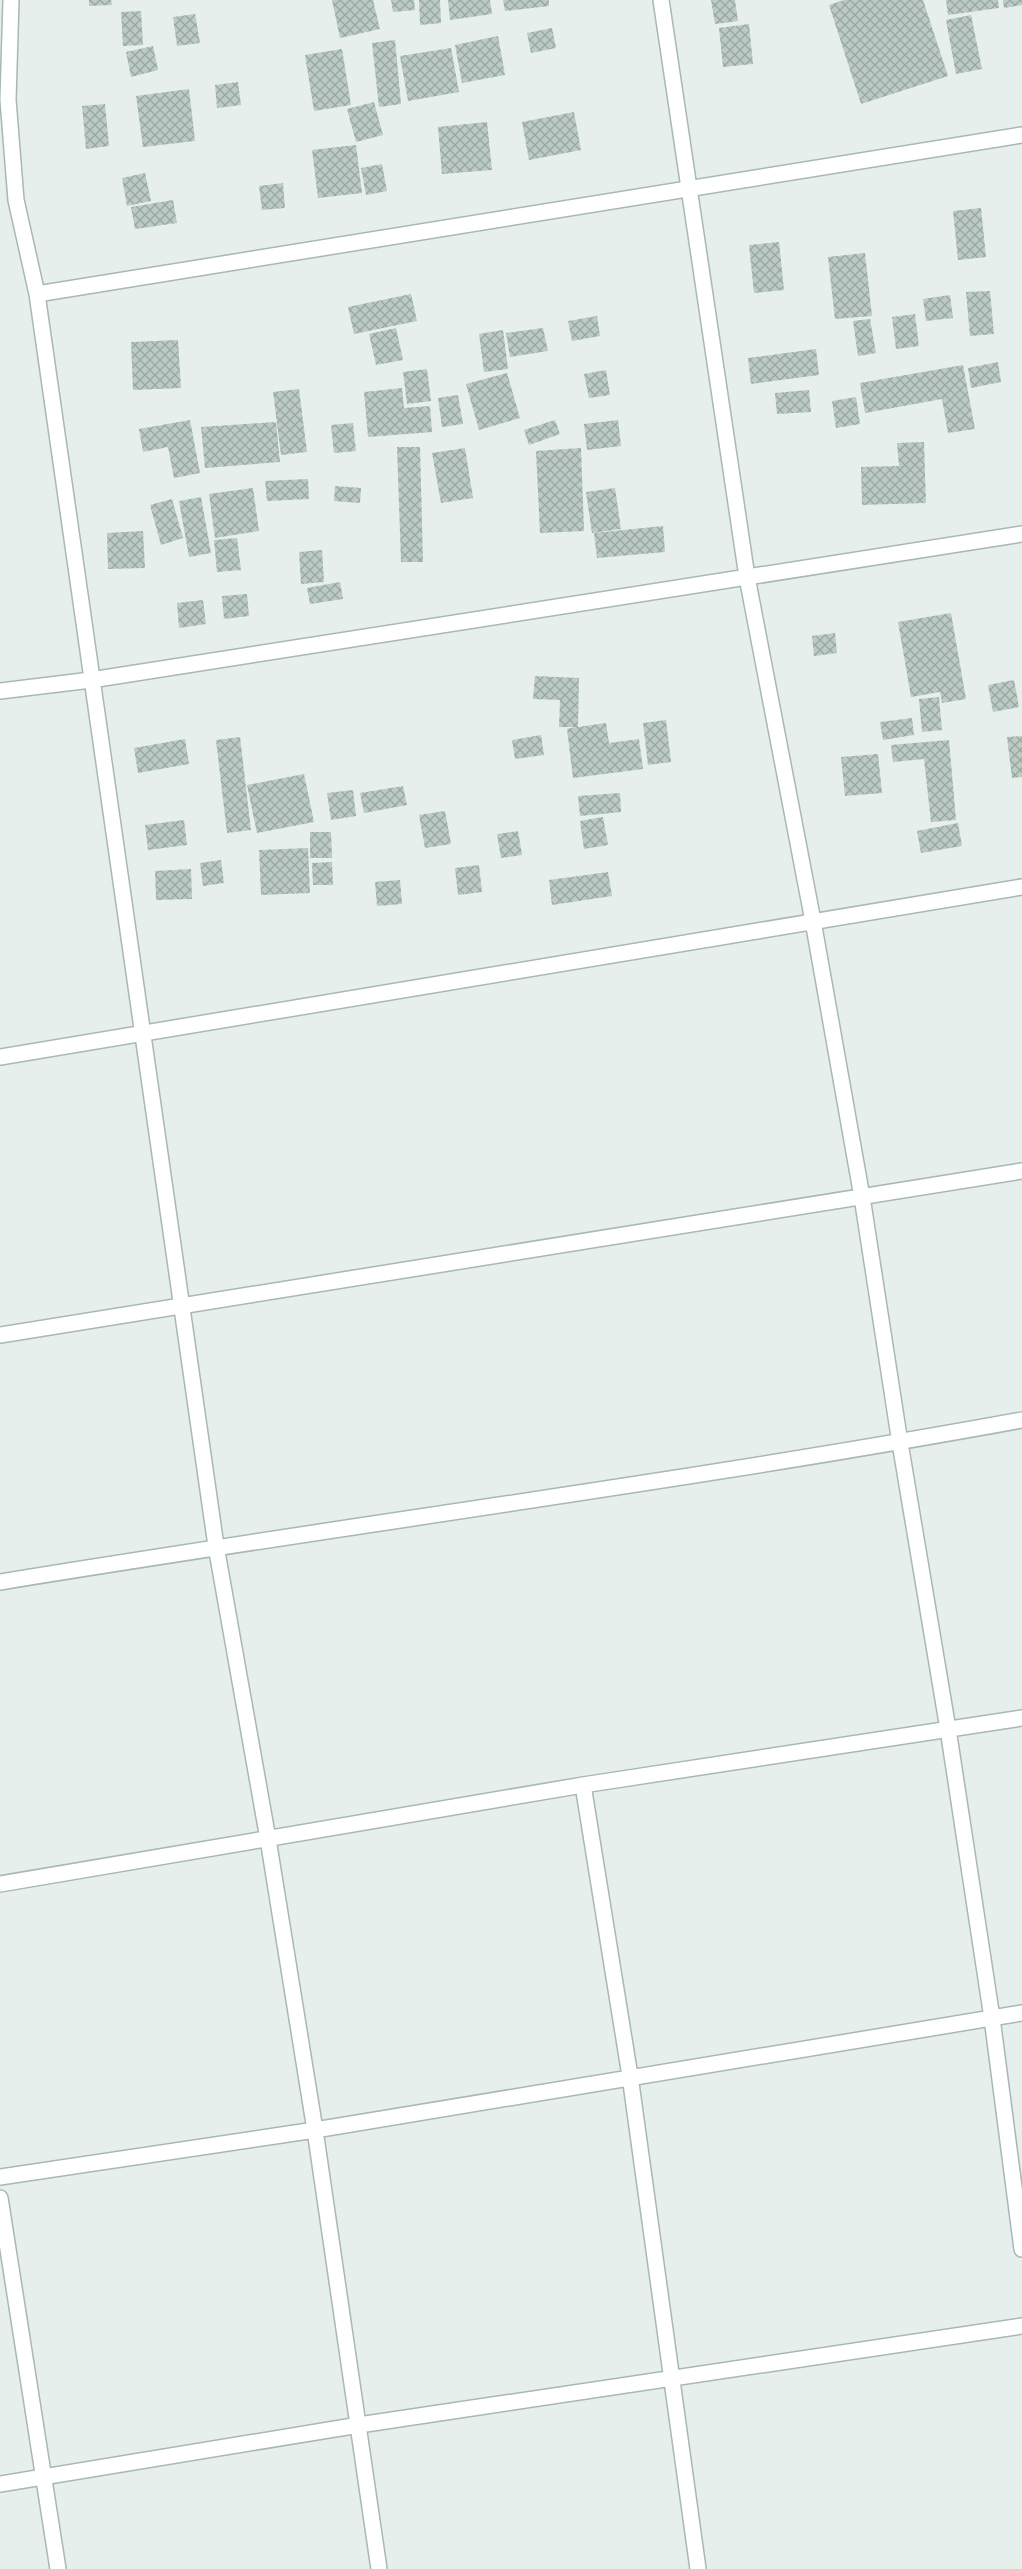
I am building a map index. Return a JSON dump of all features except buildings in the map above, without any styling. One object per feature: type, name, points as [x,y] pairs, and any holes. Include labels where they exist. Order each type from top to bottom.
[{"type":"street","points":[[12,0],[8,100],[16,200],[37,294],[216,1546],[268,1839],[315,2130],[380,2569]]},
{"type":"street","points":[[661,0],[747,577],[813,921],[862,1197],[900,1443],[948,1729],[992,2018],[1022,2249]]},
{"type":"street","points":[[37,294],[1022,135]]},
{"type":"street","points":[[0,691],[91,680],[1022,534]]},
{"type":"street","points":[[0,1057],[1022,887]]},
{"type":"street","points":[[0,1335],[1022,1171]]},
{"type":"street","points":[[0,1582],[216,1546],[900,1443],[1022,1420]]},
{"type":"street","points":[[0,1884],[583,1785],[1022,1718]]},
{"type":"street","points":[[583,1785],[630,2076],[698,2569]]},
{"type":"street","points":[[0,2177],[315,2130],[630,2076],[1022,2013]]},
{"type":"street","points":[[0,2198],[58,2569]]},
{"type":"street","points":[[0,2484],[359,2425],[1022,2326]]}]
